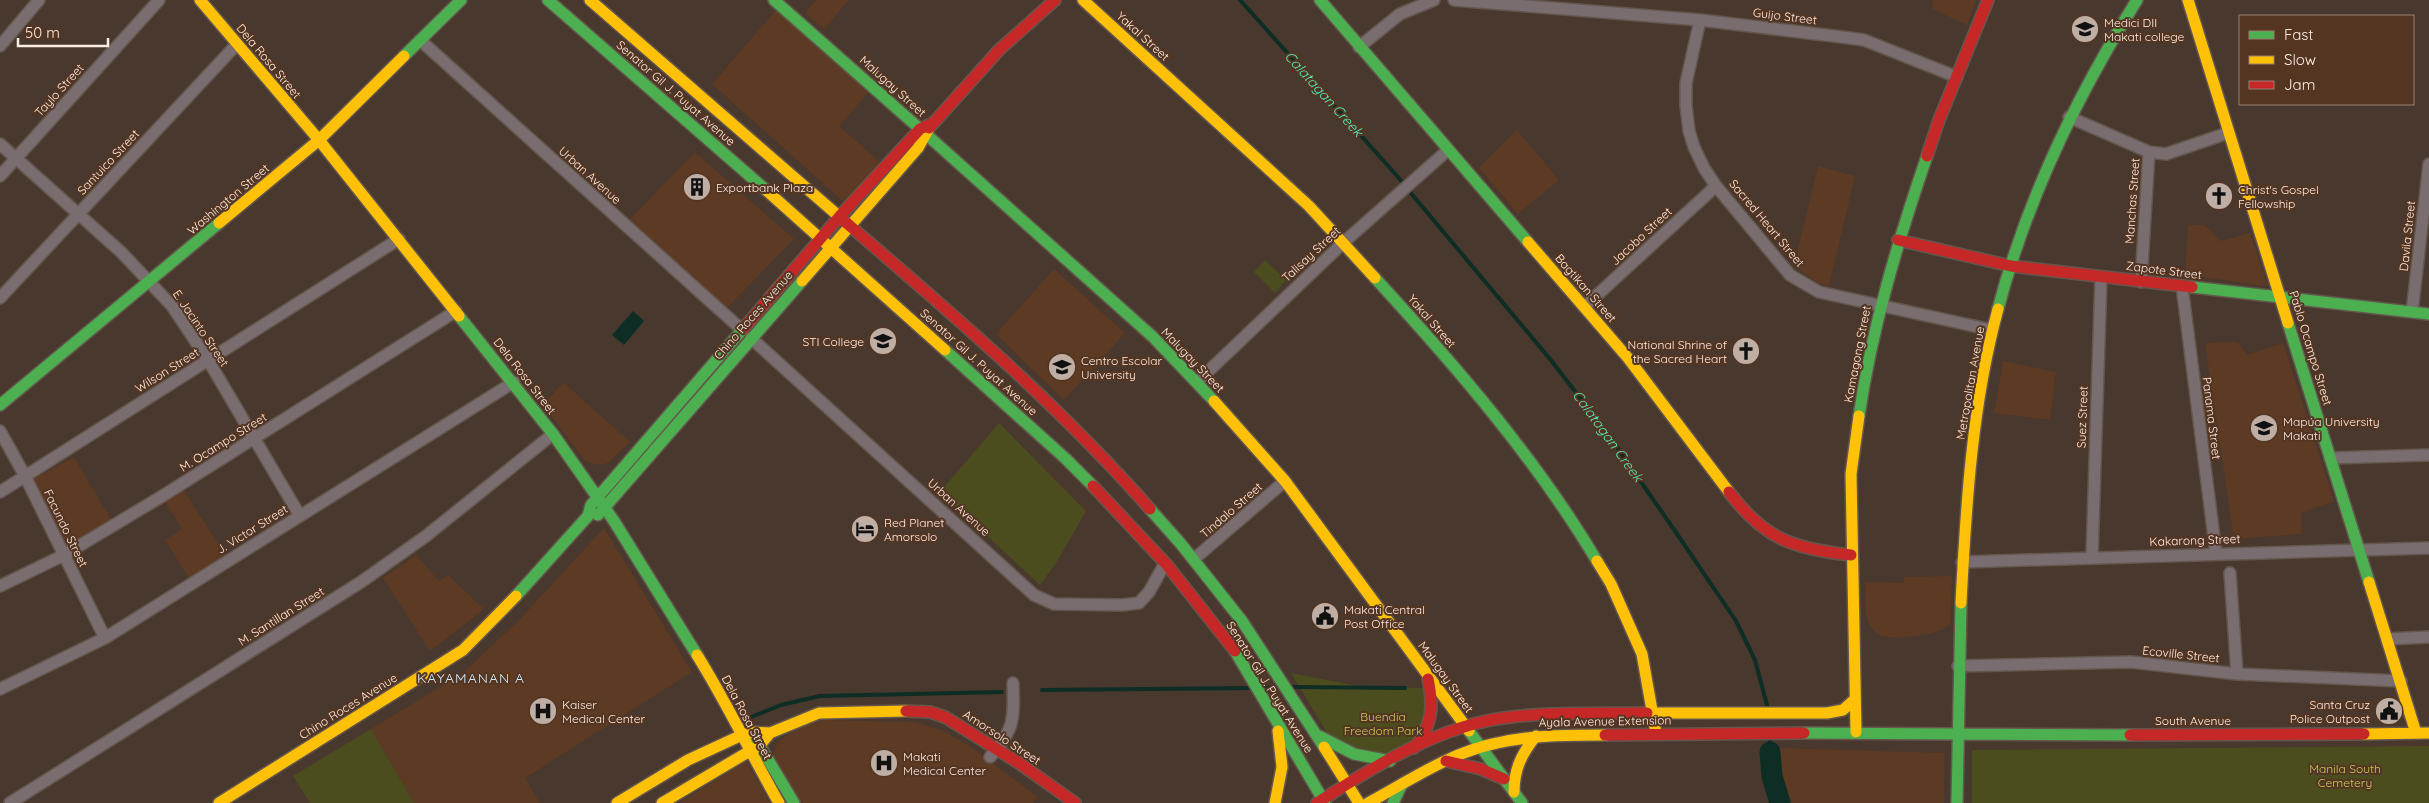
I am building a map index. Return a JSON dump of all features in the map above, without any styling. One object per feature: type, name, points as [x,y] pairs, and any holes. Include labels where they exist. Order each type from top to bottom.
[{"type":"main road","name":"Dela Rosa Street","points":[[200,0],[319,140],[514,382],[553,434],[598,498],[731,711],[747,733],[760,746],[794,803]]},
{"type":"main road","name":"Washington Street","points":[[0,405],[319,140],[461,0]]},
{"type":"main road","name":"Senator Gil J. Puyat Avenue","points":[[548,0],[821,238],[1066,458],[1164,565],[1224,635],[1274,716],[1321,802]]},
{"type":"main road","name":"Senator Gil J. Puyat Avenue","points":[[590,0],[928,294],[1081,434],[1194,559],[1248,630],[1359,803]]},
{"type":"main road","name":"Malugay Street","points":[[774,0],[926,129],[1153,337],[1197,382],[1285,481],[1522,803]]},
{"type":"main road","name":"Chino Roces Avenue","points":[[219,803],[463,650],[495,620],[588,516],[591,505],[839,217],[926,129],[999,50],[1055,0]]},
{"type":"main road","name":"Yakal Street","points":[[1082,0],[1270,170],[1344,242],[1431,340],[1492,414],[1571,517],[1612,584],[1633,629],[1642,654],[1656,733]]},
{"type":"main road","name":"Bagtikan Street","points":[[1320,0],[1628,358],[1746,515],[1758,528],[1810,549],[1851,555]]},
{"type":"main road","name":"Kamagong Street","points":[[1856,732],[1851,555],[1852,455],[1881,306],[1898,240],[1917,179],[1988,0]]},
{"type":"main road","name":"Metropolitan Avenue","points":[[1957,803],[1958,666],[1962,562],[1971,455],[1992,330],[2011,266],[2046,167],[2069,117],[2100,58],[2137,0]]},
{"type":"main road","name":"Pablo Ocampo Street","points":[[2188,0],[2416,733]]},
{"type":"main road","name":"Chino Roces Avenue","points":[[588,516],[599,514],[849,226],[926,129]]},
{"type":"main road","name":"Zapote Street","points":[[1898,240],[2011,266],[2429,314]]},
{"type":"main road","points":[[1413,750],[1423,739],[1433,717],[1432,696],[1426,671]]},
{"type":"main road","name":"Ayala Avenue Extension","points":[[1321,802],[1347,785],[1413,750],[1466,727],[1505,718],[1653,714],[1826,713],[1843,710],[1854,700]]},
{"type":"main road","name":"Amorsolo Street","points":[[617,803],[688,760],[747,733],[770,733],[819,713],[845,710],[908,711],[951,733],[1019,763],[1075,803]]},
{"type":"main road","points":[[1826,713],[1842,721],[1856,732]]},
{"type":"main road","points":[[1274,716],[1281,740],[1282,764],[1280,789],[1275,803]]},
{"type":"main road","name":"Dela Rosa Street","points":[[747,733],[749,751],[779,803]]},
{"type":"main road","points":[[662,803],[760,746],[770,733]]},
{"type":"main road","name":"Ayala Avenue Extension","points":[[1368,803],[1446,761],[1481,748],[1536,736],[1656,733],[1957,733]]},
{"type":"main road","name":"South Avenue","points":[[1957,733],[2429,733]]},
{"type":"main road","points":[[1316,734],[1328,743],[1354,754],[1390,761]]},
{"type":"main road","points":[[1514,792],[1516,766],[1521,754],[1536,736]]},
{"type":"main road","name":"Amorsolo Street","points":[[994,753],[1056,803]]},
{"type":"main road","points":[[1446,761],[1481,769],[1504,779]]},
{"type":"main road","points":[[1393,803],[1402,784]]},
{"type":"street","points":[[0,46],[39,0]]},
{"type":"street","name":"Taylo Street","points":[[0,176],[159,0]]},
{"type":"street","points":[[1359,47],[1400,14],[1434,0]]},
{"type":"street","name":"Guijo Street","points":[[1454,0],[1700,20],[1864,40],[1957,77]]},
{"type":"street","name":"Sacred Heart Street","points":[[1700,20],[1686,83],[1689,131],[1694,147],[1704,168],[1716,186],[1790,276],[1819,292],[1992,330]]},
{"type":"street","name":"Urban Avenue","points":[[420,40],[742,330]]},
{"type":"street","name":"Santuico Street","points":[[0,298],[236,44]]},
{"type":"street","points":[[2069,117],[2149,152],[2166,154],[2228,133]]},
{"type":"street","name":"E. Jacinto Street","points":[[0,144],[79,213],[151,281],[172,306],[208,360],[300,516]]},
{"type":"street","name":"Talisay Street","points":[[1197,382],[1344,242],[1448,150]]},
{"type":"street","name":"Manchas Street","points":[[2141,282],[2149,152]]},
{"type":"street","name":"Davila Street","points":[[2412,312],[2429,164]]},
{"type":"street","name":"Jacobo Street","points":[[1584,307],[1716,186]]},
{"type":"street","name":"Wilson Street","points":[[0,492],[398,239]]},
{"type":"street","name":"Suez Street","points":[[2092,558],[2101,277]]},
{"type":"street","name":"Panama Street","points":[[2182,286],[2216,553]]},
{"type":"street","name":"M. Ocampo Street","points":[[0,586],[64,555],[164,495],[456,311]]},
{"type":"street","name":"Urban Avenue","points":[[751,338],[1034,595],[1054,604],[1121,605],[1139,603],[1150,592],[1164,565]]},
{"type":"street","name":"J. Victor Street","points":[[0,689],[105,638],[514,382]]},
{"type":"street","name":"Facundo Street","points":[[0,431],[25,476],[105,638]]},
{"type":"street","name":"M. Santillan Street","points":[[10,803],[362,582],[426,536],[553,434]]},
{"type":"street","points":[[2330,458],[2429,456]]},
{"type":"street","name":"Tindalo Street","points":[[1194,559],[1285,481]]},
{"type":"street","name":"Kakarong Street","points":[[1962,562],[2429,548]]},
{"type":"street","points":[[2230,573],[2236,625],[2237,674]]},
{"type":"street","points":[[2387,639],[2429,637]]},
{"type":"street","name":"Ecoville Street","points":[[1958,666],[2131,662],[2237,674],[2401,681]]},
{"type":"street","points":[[1013,683],[1014,712],[1011,729],[1011,749],[1019,763]]},
{"type":"street","points":[[994,753],[1011,729]]},
{"type":"shaded area","points":[[816,0],[849,0],[824,29],[805,13]]},
{"type":"shaded area","points":[[1933,0],[1976,0],[1967,25],[1932,9]]},
{"type":"shaded area","points":[[776,10],[870,91],[839,126],[880,162],[844,202],[712,84]]},
{"type":"shaded area","points":[[1517,130],[1559,180],[1518,214],[1479,168]]},
{"type":"shaded area","name":"Exportbank Plaza","points":[[695,152],[794,239],[727,308],[629,220]]},
{"type":"shaded area","points":[[1818,166],[1855,176],[1829,286],[1818,283],[1800,270],[1795,261]]},
{"type":"shaded area","points":[[2188,225],[2204,225],[2220,241],[2250,233],[2268,287],[2185,274]]},
{"type":"shaded area","name":"Centro Escolar University","points":[[1054,269],[1125,333],[1064,400],[996,334]]},
{"type":"shaded area","name":"Mapúa University Makati","points":[[2238,342],[2247,355],[2283,343],[2334,501],[2301,513],[2302,534],[2234,539],[2205,343]]},
{"type":"shaded area","points":[[2003,361],[2056,372],[2050,420],[1994,413]]},
{"type":"shaded area","points":[[563,382],[630,442],[608,463],[598,465],[585,461],[543,405]]},
{"type":"shaded area","points":[[74,457],[112,521],[66,549],[30,481]]},
{"type":"shaded area","points":[[183,489],[226,556],[189,578],[165,540],[182,529],[164,500]]},
{"type":"shaded area","points":[[604,528],[692,672],[525,778],[540,803],[414,803],[371,729],[464,672],[520,619]]},
{"type":"shaded area","points":[[416,555],[439,581],[448,575],[484,609],[430,651],[383,578]]},
{"type":"shaded area","points":[[1952,576],[1951,623],[1944,629],[1930,634],[1899,638],[1881,636],[1869,625],[1866,614],[1865,582],[1904,583],[1904,577]]},
{"type":"shaded area","name":"Makati Medical Center","points":[[820,720],[916,722],[944,731],[971,747],[1038,797],[1033,803],[797,803],[774,756],[774,751],[779,741],[790,733]]},
{"type":"shaded area","points":[[1780,748],[1944,753],[1944,803],[1792,803],[1780,774]]},
{"type":"shaded area","points":[[746,761],[770,803],[679,803]]},
{"type":"green space","points":[[1265,260],[1286,280],[1275,293],[1254,272]]},
{"type":"green space","points":[[999,423],[1086,511],[1056,563],[1040,585],[940,492]]},
{"type":"green space","name":"Buendia Freedom Park","points":[[1291,673],[1362,687],[1427,688],[1433,717],[1391,760],[1338,751]]},
{"type":"green space","points":[[371,729],[414,803],[310,803],[293,776]]},
{"type":"green space","name":"Manila South Cemetery","points":[[2429,746],[2429,803],[1972,803],[1972,750]]},
{"type":"water","points":[[633,311],[644,321],[624,345],[612,335]]},
{"type":"waterway","name":"Calatagan Creek","points":[[1240,0],[1406,186]]},
{"type":"waterway","name":"Calatagan Creek","points":[[1410,192],[1550,359],[1605,430],[1736,621],[1755,660],[1767,705]]},
{"type":"waterway","points":[[1265,688],[1281,687]]},
{"type":"waterway","points":[[1293,687],[1405,688]]},
{"type":"waterway","points":[[1042,690],[1253,688]]},
{"type":"waterway","points":[[741,721],[781,705],[820,696],[1002,692]]},
{"type":"waterway","name":"Calatagan Creek","points":[[1770,738],[1770,752]]},
{"type":"waterway","name":"Calatagan Creek","points":[[1770,752],[1772,776],[1780,803]]},
{"type":"traffic: fast","points":[[404,56],[461,0]]},
{"type":"traffic: fast","points":[[548,0],[766,190]]},
{"type":"traffic: fast","points":[[774,0],[920,129]]},
{"type":"traffic: fast","points":[[1320,0],[1528,242]]},
{"type":"traffic: fast","points":[[1998,309],[2023,228],[2056,150],[2074,111],[2137,0]]},
{"type":"traffic: fast","points":[[927,135],[1153,337],[1214,401]]},
{"type":"traffic: fast","points":[[1859,416],[1864,383],[1887,284],[1927,156]]},
{"type":"traffic: fast","points":[[0,405],[219,223]]},
{"type":"traffic: fast","points":[[1375,278],[1494,414],[1574,523],[1597,561]]},
{"type":"traffic: fast","points":[[598,515],[802,281]]},
{"type":"traffic: fast","points":[[2192,287],[2429,314]]},
{"type":"traffic: fast","points":[[459,316],[553,434],[614,521],[697,655]]},
{"type":"traffic: fast","points":[[2288,323],[2369,582]]},
{"type":"traffic: fast","points":[[516,596],[588,516],[591,505],[743,329]]},
{"type":"traffic: fast","points":[[945,350],[1066,459],[1093,486]]},
{"type":"traffic: fast","points":[[1150,509],[1181,544],[1242,621],[1324,747]]},
{"type":"traffic: fast","points":[[1957,803],[1961,603]]},
{"type":"traffic: fast","points":[[1235,651],[1325,803]]},
{"type":"traffic: fast","points":[[1469,731],[1522,803]]},
{"type":"traffic: fast","points":[[1804,733],[2130,735]]},
{"type":"traffic: fast","points":[[754,736],[794,803]]},
{"type":"traffic: fast","points":[[1319,736],[1354,754],[1390,761]]},
{"type":"traffic: fast","points":[[1393,803],[1402,784]]},
{"type":"traffic: slow","points":[[200,0],[319,140],[459,316]]},
{"type":"traffic: slow","points":[[590,0],[842,219]]},
{"type":"traffic: slow","points":[[1083,0],[1309,206],[1375,278]]},
{"type":"traffic: slow","points":[[2188,0],[2288,323]]},
{"type":"traffic: slow","points":[[219,223],[319,140],[404,56]]},
{"type":"traffic: slow","points":[[802,281],[918,148],[929,128]]},
{"type":"traffic: slow","points":[[766,190],[945,350]]},
{"type":"traffic: slow","points":[[1528,242],[1628,358],[1729,492]]},
{"type":"traffic: slow","points":[[1961,603],[1965,529],[1976,418],[1989,345],[1998,309]]},
{"type":"traffic: slow","points":[[1214,401],[1285,481],[1469,731]]},
{"type":"traffic: slow","points":[[1856,732],[1851,474],[1859,416]]},
{"type":"traffic: slow","points":[[1597,561],[1611,584],[1642,654],[1656,733]]},
{"type":"traffic: slow","points":[[2369,582],[2416,733]]},
{"type":"traffic: slow","points":[[219,803],[463,650],[516,596]]},
{"type":"traffic: slow","points":[[697,655],[719,691],[779,803]]},
{"type":"traffic: slow","points":[[1647,713],[1827,713],[1843,710],[1854,700]]},
{"type":"traffic: slow","points":[[617,803],[688,760],[742,735],[752,732],[770,733],[819,713],[906,711]]},
{"type":"traffic: slow","points":[[1275,803],[1282,767],[1278,731]]},
{"type":"traffic: slow","points":[[662,803],[760,745],[770,733]]},
{"type":"traffic: slow","points":[[2364,734],[2429,733]]},
{"type":"traffic: slow","points":[[1368,803],[1431,768],[1480,747],[1510,740],[1537,737],[1605,735]]},
{"type":"traffic: slow","points":[[1514,792],[1517,769],[1536,736]]},
{"type":"traffic: slow","points":[[1324,747],[1359,803]]},
{"type":"traffic: jam","points":[[929,128],[999,50],[1055,0]]},
{"type":"traffic: jam","points":[[1927,156],[1939,120],[1988,0]]},
{"type":"traffic: jam","points":[[743,329],[839,217],[920,129],[931,124]]},
{"type":"traffic: jam","points":[[842,219],[962,323],[1040,395],[1078,432],[1150,509]]},
{"type":"traffic: jam","points":[[1898,240],[2011,266],[2192,287]]},
{"type":"traffic: jam","points":[[1093,486],[1167,565],[1235,651]]},
{"type":"traffic: jam","points":[[1729,492],[1755,521],[1782,539],[1813,549],[1851,555]]},
{"type":"traffic: jam","points":[[1414,748],[1425,732],[1430,716],[1431,698],[1428,679]]},
{"type":"traffic: jam","points":[[906,711],[930,712],[945,717],[1019,763],[1075,803]]},
{"type":"traffic: jam","points":[[1317,803],[1401,753],[1445,733],[1468,726],[1491,720],[1529,715],[1647,713]]},
{"type":"traffic: jam","points":[[1605,735],[1804,733]]},
{"type":"traffic: jam","points":[[2130,735],[2364,734]]},
{"type":"traffic: jam","points":[[1446,761],[1481,769],[1504,779]]},
{"type":"place","name":"Medici DII Makati college","points":[[2085,29]]},
{"type":"place","name":"Exportbank Plaza","points":[[697,187]]},
{"type":"place","name":"Christ's Gospel Fellowship","points":[[2219,196]]},
{"type":"place","name":"STI College","points":[[883,341]]},
{"type":"place","name":"National Shrine of the Sacred Heart","points":[[1746,351]]},
{"type":"place","name":"Centro Escolar University","points":[[1062,367]]},
{"type":"place","name":"Mapúa University Makati","points":[[2264,428]]},
{"type":"place","name":"Red Planet Amorsolo","points":[[865,529]]},
{"type":"place","name":"Makati Central Post Office","points":[[1325,616]]},
{"type":"place","name":"Kaiser Medical Center","points":[[543,711]]},
{"type":"place","name":"Santa Cruz Police Outpost","points":[[2389,711]]},
{"type":"place","name":"Makati Medical Center","points":[[884,763]]},
{"type":"district","name":"KAYAMANAN A","points":[[471,678]]}]
